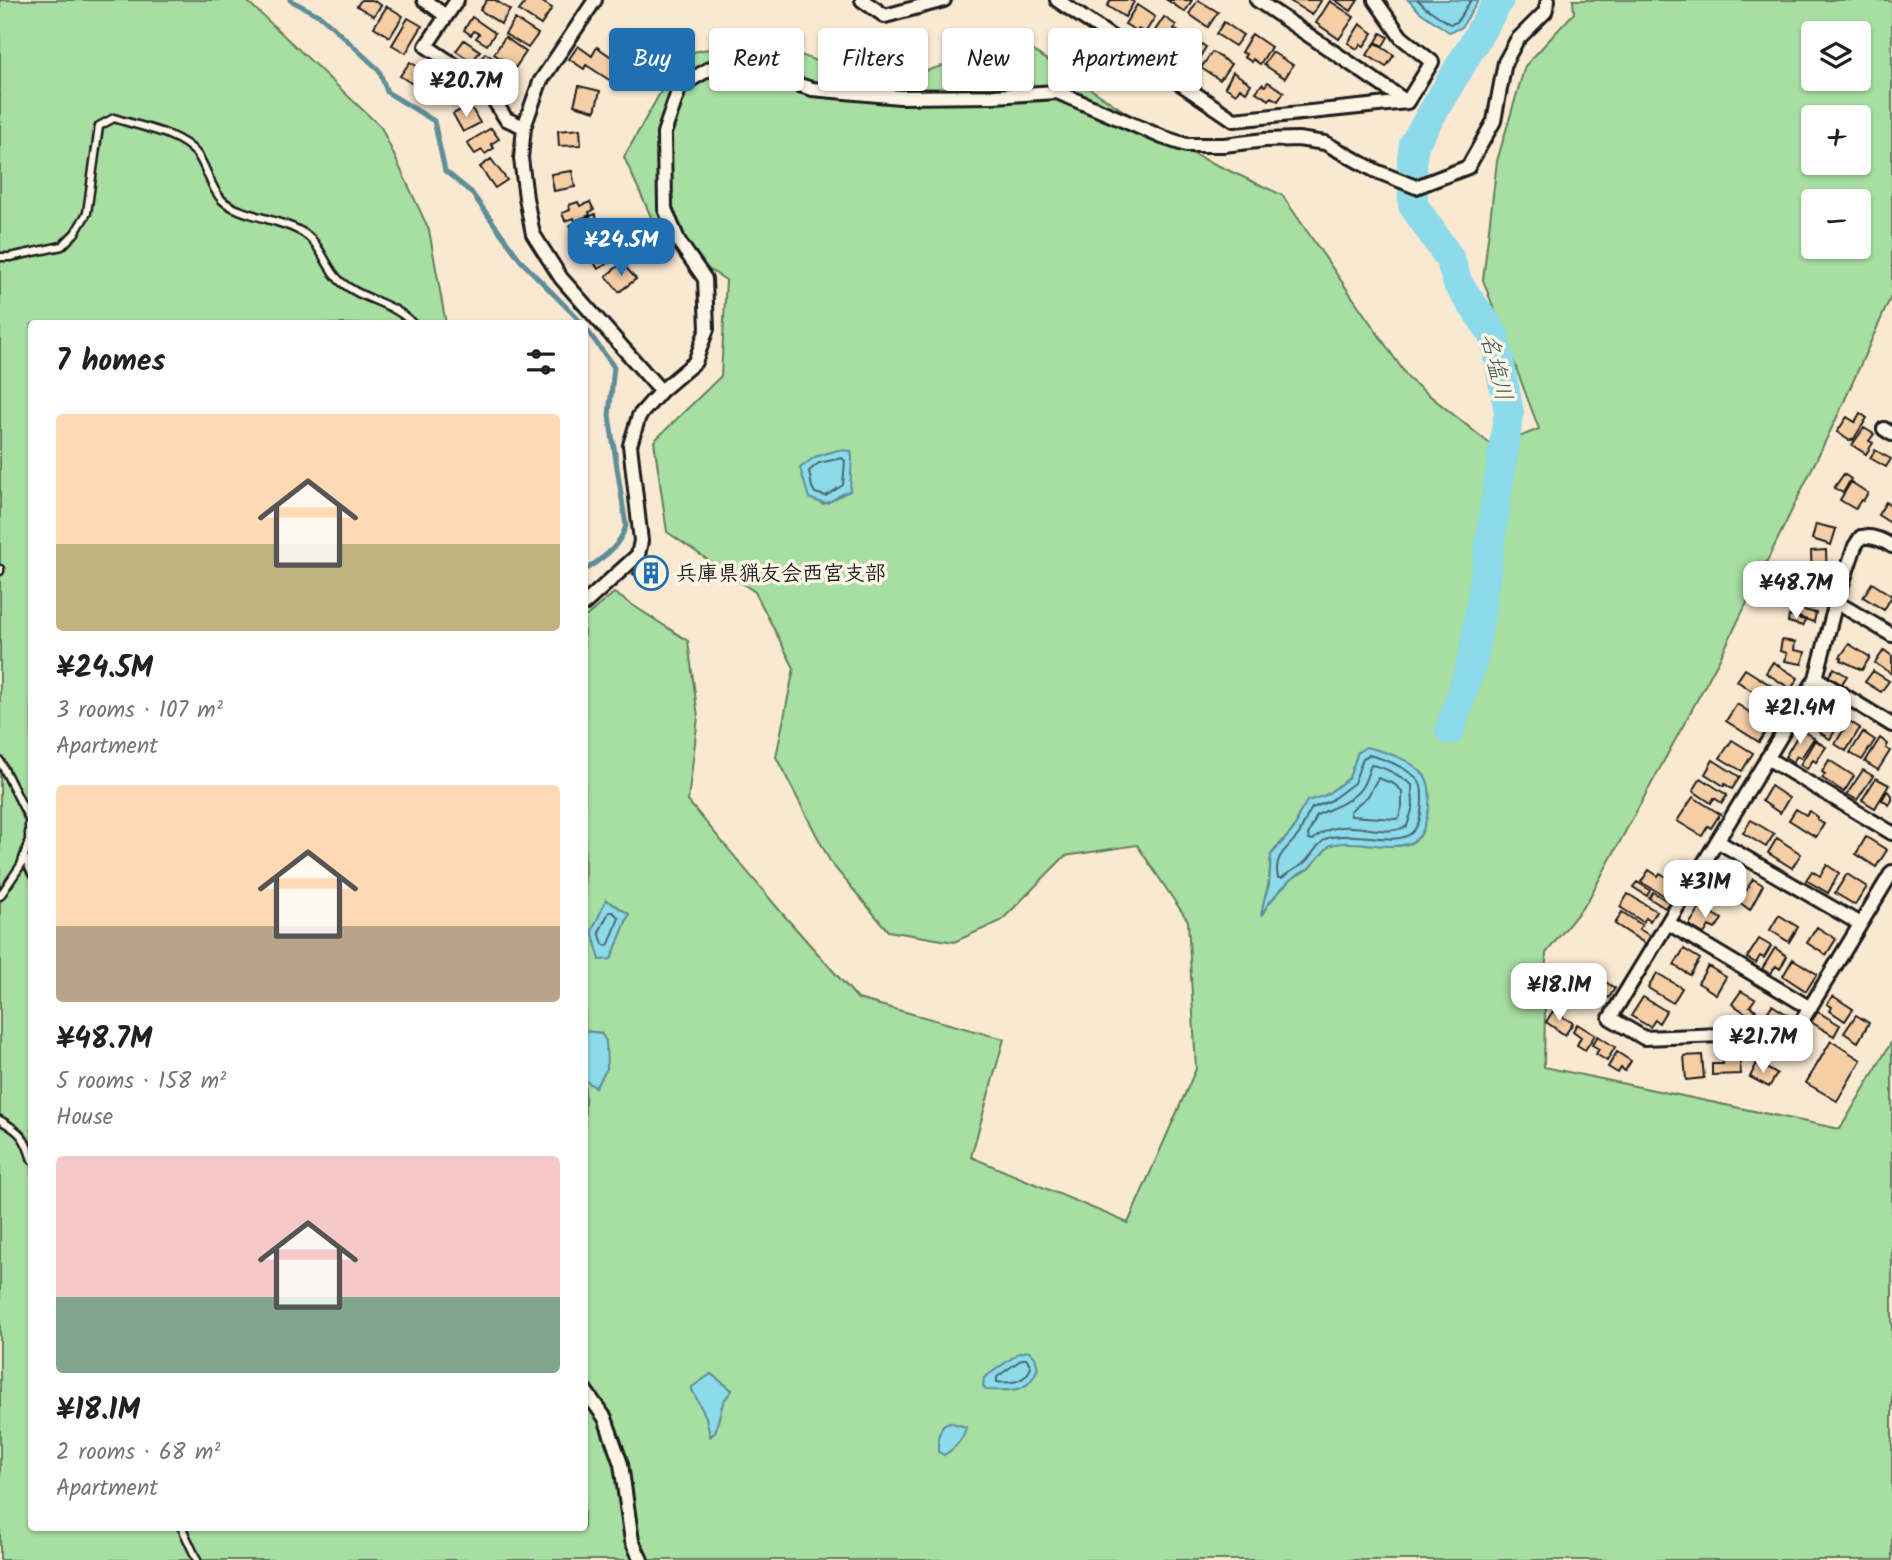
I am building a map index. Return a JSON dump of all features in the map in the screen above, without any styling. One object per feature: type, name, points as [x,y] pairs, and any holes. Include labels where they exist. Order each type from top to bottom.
[{"type":"street","points":[[424,0],[446,16]]},
{"type":"street","points":[[457,0],[426,46],[484,85],[506,119],[524,127]]},
{"type":"street","points":[[595,0],[540,82],[524,127],[521,158],[526,198],[533,234],[561,278],[661,391]]},
{"type":"street","points":[[862,0],[885,16],[944,0]]},
{"type":"street","points":[[1057,0],[1234,120],[1407,102]]},
{"type":"street","points":[[1257,0],[1407,102]]},
{"type":"street","points":[[1375,0],[1401,37],[1432,62],[1407,102]]},
{"type":"street","points":[[588,600],[638,555],[640,541],[629,445],[639,416],[661,391],[695,362],[707,328],[705,279],[679,242],[665,209],[664,133],[680,86],[723,61],[812,89],[900,97],[1056,92],[1186,145],[1297,139],[1325,143],[1376,171],[1416,187],[1468,167],[1494,121],[1505,62],[1517,40],[1545,12],[1548,0]]},
{"type":"street","points":[[1892,546],[1879,538],[1869,536],[1861,537],[1855,546],[1836,602],[1816,678],[1610,1018],[1644,1038],[1748,1034],[1783,1052],[1892,872]]},
{"type":"street","points":[[1836,602],[1892,635]]},
{"type":"street","points":[[1816,678],[1892,725]]},
{"type":"street","points":[[1768,758],[1892,833]]},
{"type":"street","points":[[1717,841],[1860,924]]},
{"type":"street","points":[[1668,923],[1810,1008]]},
{"type":"street","points":[[588,1395],[605,1418],[621,1464],[632,1541],[641,1560]]},
{"type":"lane","points":[[0,257],[62,246],[75,233],[87,213],[99,126],[114,118],[170,134],[197,153],[222,200],[244,212],[275,220],[310,238],[339,280],[354,291],[410,320]]},
{"type":"lane","points":[[0,761],[28,817]]},
{"type":"lane","points":[[0,896],[21,865],[28,844]]},
{"type":"lane","points":[[24,856],[28,865]]},
{"type":"lane","points":[[0,1120],[18,1130],[28,1148]]},
{"type":"lane","points":[[183,1531],[197,1560]]},
{"type":"green space","points":[[0,0],[246,0],[381,127],[429,230],[445,320],[28,320],[28,1531],[588,1531],[588,1082],[595,1087],[600,1078],[601,1033],[588,1031],[588,615],[614,593],[688,641],[698,717],[688,801],[781,912],[858,999],[1004,1039],[971,1157],[1128,1223],[1196,1069],[1188,921],[1137,845],[1065,856],[1001,921],[954,942],[888,931],[831,863],[776,757],[794,668],[755,592],[667,532],[654,441],[721,376],[726,280],[662,241],[624,157],[661,91],[695,91],[695,52],[709,49],[709,91],[804,91],[804,56],[818,62],[818,91],[928,91],[928,70],[942,66],[942,91],[1034,91],[1034,51],[1048,61],[1048,91],[1094,91],[1178,147],[1282,195],[1409,379],[1494,447],[1539,429],[1483,280],[1497,161],[1525,66],[1574,13],[1573,0],[1888,0],[1892,3],[1892,294],[1839,413],[1721,656],[1587,902],[1546,953],[1544,1067],[1840,1129],[1892,1041],[1892,1560],[0,1560]],"holes":[[[828,453],[850,491],[822,504],[801,468],[816,457]],[[1358,752],[1424,827],[1420,836],[1411,843],[1398,846],[1348,842],[1330,845],[1308,869],[1291,879],[1263,913],[1273,852],[1292,831],[1298,816],[1349,778]],[[606,900],[629,914],[611,959]],[[711,1374],[732,1390],[723,1402],[715,1432],[711,1436],[706,1417]]]},
{"type":"water","points":[[1408,0],[1479,0],[1461,28],[1449,32]]},
{"type":"water","points":[[838,450],[851,451],[850,491],[828,503],[809,498],[800,468],[815,457]]},
{"type":"water","points":[[1366,747],[1405,760],[1419,769],[1427,779],[1427,817],[1420,835],[1410,843],[1396,846],[1348,843],[1330,845],[1308,869],[1291,879],[1280,890],[1261,916],[1269,885],[1271,855],[1293,830],[1307,801],[1326,795],[1349,778],[1358,752]]},
{"type":"water","points":[[606,900],[629,914],[611,959],[600,960],[592,931]]},
{"type":"water","points":[[588,1031],[601,1033],[606,1041],[607,1069],[595,1087],[588,1082]]},
{"type":"water","points":[[1029,1351],[1035,1357],[1038,1368],[1029,1383],[1018,1389],[986,1390],[983,1386],[984,1378],[1019,1353]]},
{"type":"water","points":[[711,1374],[732,1390],[723,1402],[715,1432],[710,1436],[706,1417],[692,1387]]},
{"type":"water","points":[[949,1422],[966,1427],[958,1443],[944,1455],[938,1452],[938,1437],[943,1425]]},
{"type":"building","points":[[361,0],[372,0],[381,5],[374,16],[357,6]]},
{"type":"building","points":[[487,0],[495,0],[510,10],[501,24],[480,10]]},
{"type":"building","points":[[527,0],[539,0],[552,8],[541,25],[519,11]]},
{"type":"building","points":[[1111,0],[1134,2],[1125,17],[1107,6]]},
{"type":"building","points":[[1167,0],[1192,0],[1185,12]]},
{"type":"building","points":[[1198,0],[1218,12],[1208,27],[1189,14]]},
{"type":"building","points":[[1291,0],[1319,0],[1321,1],[1312,15]]},
{"type":"building","points":[[1335,0],[1358,0],[1351,11]]},
{"type":"building","points":[[1330,1],[1354,17],[1339,39],[1316,23]]},
{"type":"building","points":[[1137,5],[1155,17],[1148,28],[1132,28],[1125,24]]},
{"type":"building","points":[[387,6],[403,16],[390,37],[374,27]]},
{"type":"building","points":[[472,17],[495,33],[487,45],[476,38],[479,34],[474,31],[471,35],[464,30]]},
{"type":"building","points":[[1164,17],[1176,25],[1174,28],[1157,28]]},
{"type":"building","points":[[408,18],[422,26],[406,53],[392,45]]},
{"type":"building","points":[[515,19],[538,34],[528,48],[505,34]]},
{"type":"building","points":[[1224,22],[1243,35],[1235,46],[1216,34]]},
{"type":"building","points":[[1360,24],[1373,33],[1364,46],[1361,44],[1357,49],[1348,43]]},
{"type":"building","points":[[1381,33],[1388,37],[1383,46],[1376,42]]},
{"type":"building","points":[[1252,34],[1271,47],[1260,64],[1244,57],[1246,54],[1241,52]]},
{"type":"building","points":[[505,37],[526,52],[515,68],[494,54]]},
{"type":"building","points":[[464,40],[480,51],[472,62],[456,51]]},
{"type":"building","points":[[1375,43],[1394,55],[1386,67],[1367,55]]},
{"type":"building","points":[[578,46],[592,56],[597,47],[609,55],[609,80],[586,65],[584,69],[569,59]]},
{"type":"building","points":[[1212,52],[1231,64],[1220,80],[1202,67]]},
{"type":"building","points":[[1272,52],[1293,65],[1285,78],[1264,65]]},
{"type":"building","points":[[485,53],[499,62],[490,74],[477,65]]},
{"type":"building","points":[[410,62],[433,76],[424,91],[400,76]]},
{"type":"building","points":[[1233,72],[1251,84],[1246,92],[1240,88],[1236,94],[1225,87]]},
{"type":"building","points":[[446,81],[462,91],[453,106],[436,96]]},
{"type":"building","points":[[1268,82],[1284,92],[1278,101],[1271,97],[1269,100],[1256,92],[1262,84],[1265,86]]},
{"type":"building","points":[[579,86],[600,91],[595,111],[574,105]]},
{"type":"building","points":[[470,105],[480,123],[463,132],[453,114]]},
{"type":"building","points":[[491,128],[499,139],[491,144],[494,148],[485,154],[482,150],[475,154],[467,143]]},
{"type":"building","points":[[580,129],[581,145],[559,146],[558,131]]},
{"type":"building","points":[[491,159],[507,180],[495,188],[480,167]]},
{"type":"building","points":[[572,171],[575,187],[554,191],[551,174]]},
{"type":"building","points":[[578,202],[580,206],[590,202],[594,210],[589,212],[590,215],[575,221],[574,218],[565,221],[562,213],[570,210],[569,205]]},
{"type":"building","points":[[595,214],[599,223],[573,234],[570,225]]},
{"type":"building","points":[[602,232],[617,258],[598,269],[583,242]]},
{"type":"building","points":[[622,263],[636,279],[619,292],[606,276]]},
{"type":"building","points":[[1860,413],[1867,418],[1853,440],[1850,441],[1837,432],[1847,417],[1855,422]]},
{"type":"building","points":[[1864,428],[1874,434],[1869,441],[1873,443],[1866,454],[1852,445]]},
{"type":"building","points":[[1875,450],[1891,459],[1886,467],[1870,458]]},
{"type":"building","points":[[1844,474],[1851,479],[1843,493],[1834,488]]},
{"type":"building","points":[[1851,482],[1868,493],[1855,509],[1840,500]]},
{"type":"building","points":[[1886,502],[1892,506],[1892,524],[1878,515]]},
{"type":"building","points":[[1816,524],[1836,529],[1831,545],[1812,539]]},
{"type":"building","points":[[1826,550],[1827,580],[1812,580],[1811,551]]},
{"type":"building","name":"兵庫県猟友会西宮支部","points":[[649,558],[668,571],[658,586],[655,583],[652,587],[633,574],[644,560],[646,562]]},
{"type":"building","points":[[1811,583],[1830,588],[1828,594],[1818,591],[1817,595],[1806,591]]},
{"type":"building","points":[[1872,583],[1892,596],[1884,610],[1863,597]]},
{"type":"building","points":[[1802,593],[1823,599],[1821,606],[1814,604],[1813,608],[1800,605]]},
{"type":"building","points":[[1800,609],[1816,613],[1814,622],[1798,617]]},
{"type":"building","points":[[1789,616],[1805,620],[1803,626],[1788,622]]},
{"type":"building","points":[[1782,640],[1795,642],[1794,650],[1805,652],[1802,664],[1785,661],[1787,653],[1780,651]]},
{"type":"building","points":[[1849,644],[1870,657],[1862,670],[1841,660],[1840,657]]},
{"type":"building","points":[[1884,650],[1892,656],[1892,674],[1875,663]]},
{"type":"building","points":[[1773,662],[1798,678],[1791,689],[1766,673]]},
{"type":"building","points":[[1834,668],[1847,676],[1841,685],[1828,677]]},
{"type":"building","points":[[1745,669],[1775,688],[1767,701],[1737,681]]},
{"type":"building","points":[[1873,671],[1889,681],[1881,692],[1865,682]]},
{"type":"building","points":[[1822,703],[1838,712],[1836,716],[1842,719],[1830,739],[1808,725]]},
{"type":"building","points":[[1737,704],[1763,721],[1760,727],[1766,731],[1759,742],[1726,721]]},
{"type":"building","points":[[1849,721],[1860,728],[1846,751],[1835,744]]},
{"type":"building","points":[[1801,730],[1814,738],[1801,758],[1797,756],[1793,762],[1785,757]]},
{"type":"building","points":[[1863,732],[1875,740],[1862,760],[1850,753]]},
{"type":"building","points":[[1880,738],[1888,744],[1886,748],[1890,751],[1878,770],[1865,762]]},
{"type":"building","points":[[1732,740],[1753,753],[1742,771],[1720,758]]},
{"type":"building","points":[[1815,740],[1826,747],[1816,762],[1813,760],[1807,769],[1800,765]]},
{"type":"building","points":[[1713,760],[1740,777],[1732,789],[1705,774]]},
{"type":"building","points":[[1829,760],[1854,776],[1844,792],[1822,778],[1825,774],[1822,772]]},
{"type":"building","points":[[1863,770],[1873,776],[1857,800],[1847,794]]},
{"type":"building","points":[[1701,778],[1727,795],[1722,803],[1714,798],[1711,803],[1693,791]]},
{"type":"building","points":[[1876,778],[1889,785],[1875,808],[1862,800]]},
{"type":"building","points":[[1771,786],[1789,798],[1780,813],[1762,801]]},
{"type":"building","points":[[1887,791],[1892,795],[1889,805],[1882,800]]},
{"type":"building","points":[[1693,797],[1720,814],[1702,836],[1677,821]]},
{"type":"building","points":[[1796,809],[1806,815],[1810,811],[1824,824],[1816,837],[1789,820]]},
{"type":"building","points":[[1751,820],[1774,834],[1766,847],[1743,833]]},
{"type":"building","points":[[1866,837],[1887,850],[1876,867],[1856,854]]},
{"type":"building","points":[[1777,838],[1801,854],[1792,868],[1768,853]]},
{"type":"building","points":[[1827,865],[1839,873],[1828,893],[1806,880],[1812,871],[1820,876]]},
{"type":"building","points":[[1649,870],[1658,876],[1660,873],[1679,885],[1670,899],[1641,882]]},
{"type":"building","points":[[1847,874],[1867,887],[1855,905],[1835,893]]},
{"type":"building","points":[[1725,876],[1740,886],[1730,903],[1715,893]]},
{"type":"building","points":[[1753,879],[1763,885],[1750,910],[1739,902]]},
{"type":"building","points":[[1637,882],[1650,890],[1647,896],[1633,887]]},
{"type":"building","points":[[1653,892],[1669,902],[1665,908],[1649,898]]},
{"type":"building","points":[[1628,894],[1656,911],[1650,921],[1646,918],[1643,922],[1620,907]]},
{"type":"building","points":[[1701,906],[1722,919],[1715,929],[1709,926],[1704,934],[1689,925]]},
{"type":"building","points":[[1622,912],[1642,925],[1639,929],[1651,936],[1646,944],[1615,924]]},
{"type":"building","points":[[1779,915],[1798,927],[1789,942],[1770,930]]},
{"type":"building","points":[[1817,927],[1836,939],[1826,955],[1807,943]]},
{"type":"building","points":[[1759,939],[1771,946],[1764,958],[1760,956],[1756,963],[1747,958]]},
{"type":"building","points":[[1775,948],[1787,956],[1780,969],[1776,966],[1770,974],[1762,969]]},
{"type":"building","points":[[1684,949],[1700,959],[1690,975],[1674,965]]},
{"type":"building","points":[[1793,959],[1817,974],[1806,991],[1783,976]]},
{"type":"building","points":[[1708,966],[1726,977],[1716,994],[1698,983]]},
{"type":"building","points":[[1587,970],[1615,988],[1609,998],[1601,994],[1595,1003],[1578,992],[1584,983],[1580,980]]},
{"type":"building","points":[[1657,973],[1682,988],[1673,1003],[1648,988]]},
{"type":"building","points":[[1741,991],[1755,999],[1750,1006],[1756,1010],[1752,1017],[1732,1004]]},
{"type":"building","points":[[1833,996],[1853,1009],[1845,1021],[1830,1011],[1832,1007],[1827,1004]]},
{"type":"building","points":[[1643,997],[1666,1011],[1659,1023],[1655,1020],[1650,1027],[1631,1016]]},
{"type":"building","points":[[1772,1005],[1791,1017],[1780,1034],[1771,1028],[1774,1024],[1764,1018]]},
{"type":"building","points":[[1553,1011],[1573,1023],[1565,1035],[1546,1022]]},
{"type":"building","points":[[1818,1012],[1840,1025],[1834,1036],[1811,1022]]},
{"type":"building","points":[[1856,1015],[1869,1023],[1858,1042],[1844,1033]]},
{"type":"building","points":[[1577,1024],[1595,1035],[1585,1050],[1577,1045],[1581,1037],[1573,1031]]},
{"type":"building","points":[[1598,1036],[1615,1047],[1607,1061],[1596,1054],[1599,1049],[1592,1045]]},
{"type":"building","points":[[1831,1041],[1861,1060],[1837,1101],[1806,1083]]},
{"type":"building","points":[[1617,1052],[1631,1061],[1625,1071],[1621,1068],[1618,1073],[1608,1067]]},
{"type":"building","points":[[1739,1052],[1741,1074],[1712,1075],[1712,1064],[1723,1064],[1722,1053]]},
{"type":"building","points":[[1702,1055],[1704,1078],[1686,1080],[1684,1056]]},
{"type":"building","points":[[1757,1063],[1777,1074],[1769,1087],[1750,1077]]},
{"type":"waterway","points":[[290,0],[322,17],[379,70],[387,92],[434,121],[445,171],[471,192],[521,261],[579,320]]},
{"type":"waterway","name":"名塩川","points":[[1450,730],[1473,659],[1509,412],[1494,335],[1458,284],[1450,259],[1413,205],[1412,158],[1414,144],[1499,0]]},
{"type":"waterway","points":[[588,331],[614,367],[609,415],[626,526],[614,547],[588,568]]},
{"type":"place","name":"兵庫県猟友会西宮支部","points":[[651,573]]}]
